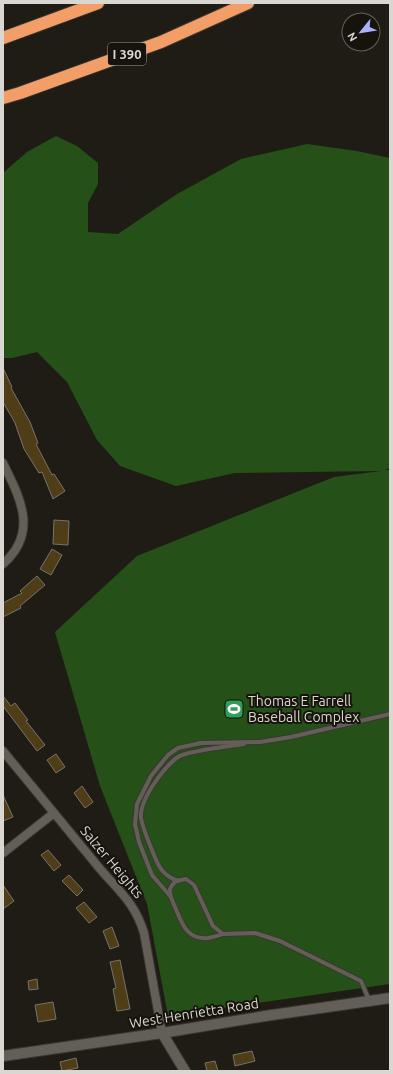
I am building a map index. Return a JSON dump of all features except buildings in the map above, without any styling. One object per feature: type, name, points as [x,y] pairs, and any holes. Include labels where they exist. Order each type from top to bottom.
[{"type":"highway","points":[[3,38],[98,3]]},
{"type":"highway","name":"I 390","points":[[3,98],[20,94],[161,42],[248,3]]},
{"type":"main road","name":"West Henrietta Road","points":[[3,1056],[162,1034],[265,1016],[390,998]]},
{"type":"main road","points":[[162,1034],[185,1071]]},
{"type":"street","points":[[3,463],[22,504],[24,525],[19,544],[3,564]]},
{"type":"street","name":"Salzer Heights","points":[[3,751],[101,871],[126,897],[134,908],[141,921],[148,951],[162,1034]]},
{"type":"street","points":[[3,854],[54,813]]},
{"type":"lane","points":[[179,881],[170,878],[163,873],[147,837],[141,816],[146,797],[164,770],[179,756],[291,737],[390,714]]},
{"type":"lane","points":[[171,897],[152,875],[139,842],[135,824],[138,804],[151,776],[168,754],[178,748],[201,743],[260,742]]},
{"type":"lane","points":[[223,934],[212,926],[194,885],[186,879],[176,881],[170,888],[171,897],[183,926],[189,934],[203,938],[217,937],[223,934],[255,933],[280,941],[361,981],[369,1001]]},
{"type":"green space","points":[[56,136],[77,146],[98,163],[98,184],[88,203],[88,232],[118,234],[177,194],[241,159],[307,144],[357,151],[390,158],[390,468],[385,470],[390,470],[390,984],[168,1016],[147,904],[100,786],[55,632],[137,556],[334,477],[381,471],[235,473],[176,486],[120,466],[97,440],[67,382],[37,352],[12,358],[3,358],[3,173],[27,152]]},
{"type":"place","name":"Thomas E Farrell Baseball Complex","points":[[234,709]]}]
